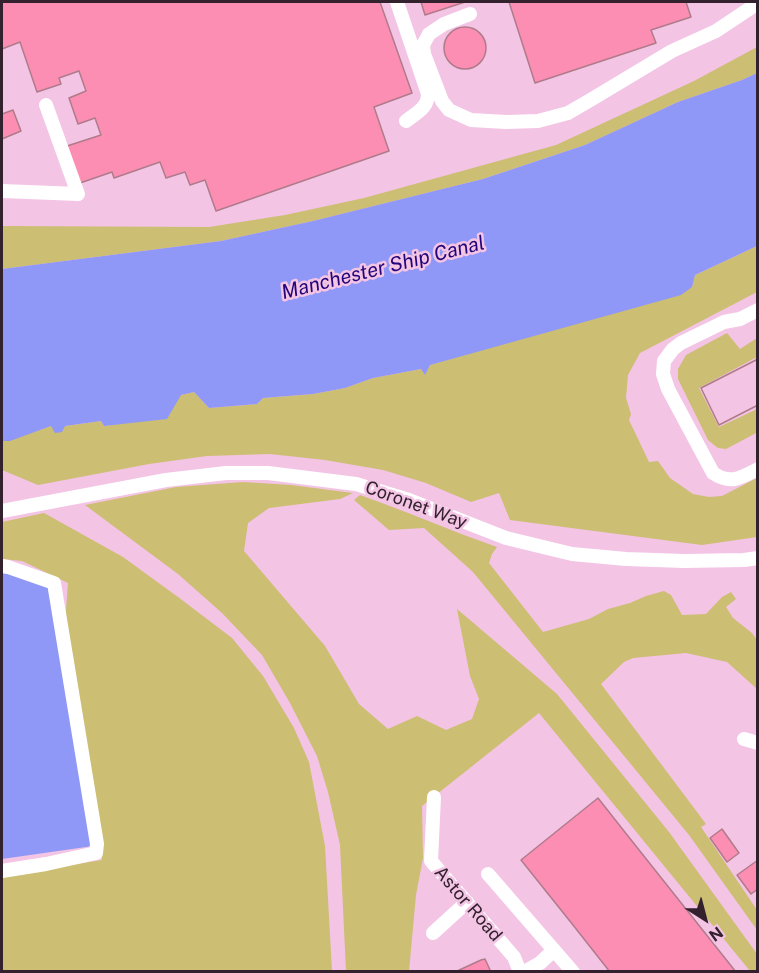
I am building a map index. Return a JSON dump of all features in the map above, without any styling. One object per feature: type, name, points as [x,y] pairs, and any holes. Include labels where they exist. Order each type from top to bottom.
[{"type":"street","points":[[397,2],[429,94],[428,101],[423,108],[406,121]]},
{"type":"street","points":[[470,14],[444,24],[429,34],[423,45],[424,54],[442,101],[449,110],[471,120],[538,121],[568,113],[672,51],[716,31],[758,3]]},
{"type":"street","points":[[2,191],[78,194],[46,105]]},
{"type":"street","points":[[758,310],[740,319],[724,322],[681,343],[664,361],[663,374],[668,389],[713,473],[723,480],[736,480],[758,469]]},
{"type":"street","name":"Coronet Way","points":[[2,511],[166,480],[226,473],[268,473],[356,484],[409,500],[506,538],[572,554],[684,561],[758,558]]},
{"type":"street","points":[[2,566],[54,583],[97,844],[96,853],[2,872]]},
{"type":"street","name":"Astor Road","points":[[434,797],[431,861],[514,957],[522,972]]},
{"type":"street","points":[[488,874],[573,972]]},
{"type":"street","points":[[434,933],[467,902]]},
{"type":"street","points":[[522,972],[540,963],[554,950]]},
{"type":"shaded area","points":[[757,47],[757,73],[678,102],[585,145],[483,179],[221,241],[2,269],[2,226],[209,227],[285,215],[364,198],[556,145],[694,81]]},
{"type":"shaded area","points":[[757,246],[757,292],[640,353],[628,375],[626,398],[631,414],[629,420],[649,462],[658,461],[670,478],[693,494],[709,497],[722,496],[757,478],[757,537],[702,545],[510,520],[499,493],[471,502],[426,483],[383,470],[270,454],[207,456],[149,464],[38,485],[2,470],[2,441],[51,426],[101,421],[104,426],[118,424],[181,395],[194,392],[209,408],[257,404],[263,398],[313,394],[345,388],[373,378],[421,369],[425,374],[430,365],[692,287],[695,275]]},
{"type":"shaded area","points":[[727,333],[740,349],[757,338],[757,357],[699,388],[719,427],[757,409],[758,432],[726,449],[718,448],[708,440],[678,379],[678,369],[686,355]]},
{"type":"shaded area","points":[[243,482],[353,493],[340,499],[269,508],[248,523],[244,551],[325,646],[359,704],[388,729],[417,716],[446,730],[472,719],[479,699],[470,676],[457,609],[557,694],[669,832],[757,954],[757,971],[750,971],[539,713],[422,806],[423,858],[416,895],[409,971],[346,971],[340,845],[317,756],[290,703],[262,655],[222,613],[178,574],[85,505],[176,487]]},
{"type":"shaded area","points":[[360,495],[497,547],[489,563],[543,632],[589,619],[608,609],[664,591],[671,595],[682,615],[706,614],[722,597],[731,592],[736,599],[726,607],[733,618],[757,640],[757,689],[727,662],[686,653],[633,658],[624,662],[601,684],[706,824],[701,827],[757,910],[757,930],[689,835],[473,572],[424,528],[389,530],[354,500]]},
{"type":"shaded area","points":[[44,513],[123,557],[178,597],[232,638],[263,676],[294,728],[309,762],[325,846],[332,971],[2,972],[2,876],[102,860],[65,625],[68,583],[22,561],[2,559],[2,522]]},
{"type":"water","name":"Manchester Ship Canal","points":[[757,73],[757,246],[695,275],[692,287],[681,295],[430,365],[425,375],[421,369],[373,378],[345,388],[313,394],[263,398],[257,404],[209,408],[194,392],[181,395],[167,419],[104,426],[101,421],[65,426],[62,432],[55,433],[51,426],[10,441],[2,441],[2,269],[221,241],[483,179],[585,145],[678,102]]},
{"type":"water","points":[[2,573],[51,586],[93,846],[2,859]]},
{"type":"building","points":[[2,2],[380,2],[412,93],[374,107],[389,151],[216,211],[205,180],[190,185],[185,172],[166,178],[160,162],[114,178],[112,172],[80,183],[67,146],[101,135],[95,118],[78,124],[69,98],[86,91],[79,71],[59,78],[61,84],[37,92],[20,42],[2,49]]},
{"type":"building","points":[[421,2],[465,2],[425,15]]},
{"type":"building","points":[[509,2],[686,2],[691,17],[651,30],[656,43],[535,83]]},
{"type":"building","points":[[465,27],[473,28],[480,33],[485,40],[485,56],[480,63],[473,68],[465,69],[457,68],[450,63],[445,56],[444,48],[445,40],[450,33],[457,28]]},
{"type":"building","points":[[13,110],[21,131],[2,139],[2,114]]},
{"type":"building","points":[[758,359],[758,405],[719,425],[701,388]]},
{"type":"building","points":[[758,359],[758,405],[719,425],[701,388]]},
{"type":"building","points":[[598,798],[736,972],[610,972],[521,860]]},
{"type":"building","points":[[722,829],[739,853],[727,862],[710,838]]},
{"type":"building","points":[[758,860],[758,889],[751,894],[737,875]]},
{"type":"building","points":[[485,959],[491,972],[455,972],[481,960]]}]
